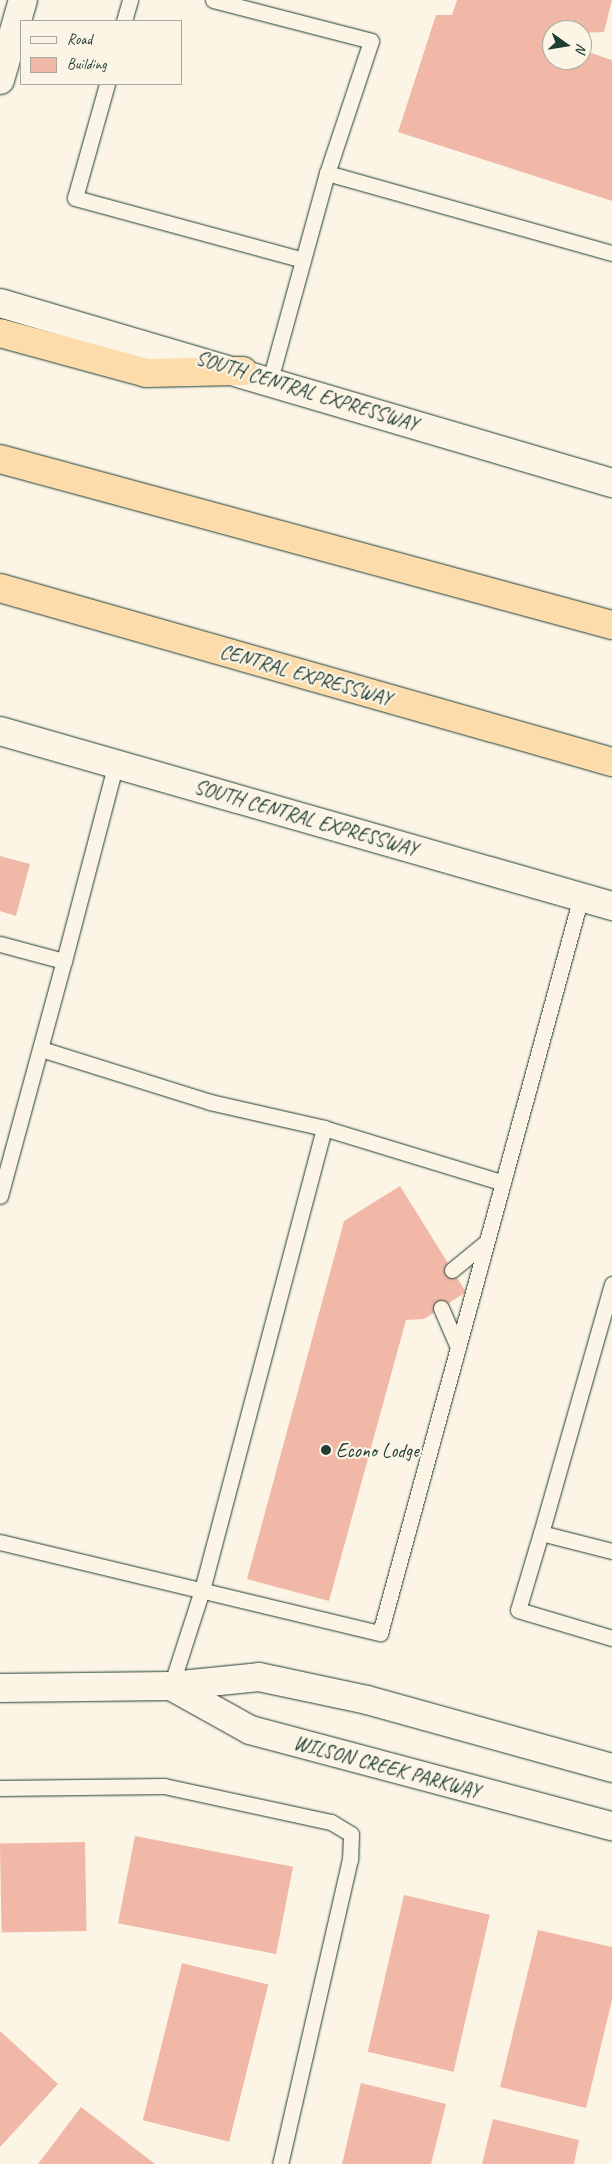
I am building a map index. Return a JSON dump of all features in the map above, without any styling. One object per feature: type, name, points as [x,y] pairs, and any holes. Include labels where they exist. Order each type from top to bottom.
[{"type":"highway","points":[[0,333],[146,373],[243,371]]},
{"type":"highway","points":[[0,459],[612,625]]},
{"type":"highway","name":"CENTRAL EXPRESSWAY","points":[[0,588],[612,762]]},
{"type":"main road","points":[[0,80],[23,0]]},
{"type":"main road","name":"SOUTH CENTRAL EXPRESSWAY","points":[[0,303],[243,371],[612,484]]},
{"type":"main road","name":"SOUTH CENTRAL EXPRESSWAY","points":[[0,731],[612,906]]},
{"type":"main road","name":"WILSON CREEK PARKWAY","points":[[0,1688],[171,1686],[259,1677],[367,1700],[612,1768]]},
{"type":"main road","name":"WILSON CREEK PARKWAY","points":[[171,1686],[250,1730],[612,1826]]},
{"type":"lane","points":[[124,20],[130,0]]},
{"type":"lane","points":[[214,0],[371,41],[327,173],[270,380]]},
{"type":"lane","points":[[107,85],[76,198],[303,260]]},
{"type":"lane","points":[[327,173],[612,253]]},
{"type":"lane","points":[[0,1196],[116,763]]},
{"type":"lane","points":[[0,1542],[380,1634],[501,1182],[581,897]]},
{"type":"lane","points":[[0,944],[64,961]]},
{"type":"lane","points":[[40,1049],[210,1102],[324,1128],[501,1182]]},
{"type":"lane","points":[[171,1686],[202,1590],[324,1128]]},
{"type":"lane","points":[[452,1270],[485,1242]]},
{"type":"lane","points":[[612,1284],[518,1610],[612,1638]]},
{"type":"lane","points":[[441,1308],[457,1345]]},
{"type":"lane","points":[[541,1533],[612,1551]]},
{"type":"lane","points":[[0,1788],[164,1786],[331,1822],[351,1834],[350,1859],[280,2164]]},
{"type":"building","points":[[457,0],[612,0],[604,32],[592,33],[592,20],[542,20],[542,70],[592,70],[592,53],[612,60],[612,201],[398,132],[436,15],[452,15]]},
{"type":"building","points":[[0,856],[30,864],[16,916],[0,911]]},
{"type":"building","name":"Econo Lodge","points":[[400,1186],[466,1292],[424,1319],[406,1320],[329,1601],[247,1579],[344,1221]]},
{"type":"building","points":[[135,1836],[293,1867],[276,1954],[118,1923]]},
{"type":"building","points":[[85,1842],[87,1931],[2,1932],[0,1843]]},
{"type":"building","points":[[404,1895],[490,1915],[454,2072],[368,2052]]},
{"type":"building","points":[[538,1930],[612,1947],[612,2000],[586,2108],[500,2087]]},
{"type":"building","points":[[182,1963],[268,1985],[229,2142],[143,2120]]},
{"type":"building","points":[[0,2031],[58,2084],[0,2147]]},
{"type":"building","points":[[361,2083],[446,2104],[431,2164],[342,2164]]},
{"type":"building","points":[[81,2107],[155,2164],[38,2164]]},
{"type":"building","points":[[493,2119],[579,2140],[574,2164],[482,2164]]},
{"type":"place","name":"Econo Lodge","points":[[326,1450]]}]
